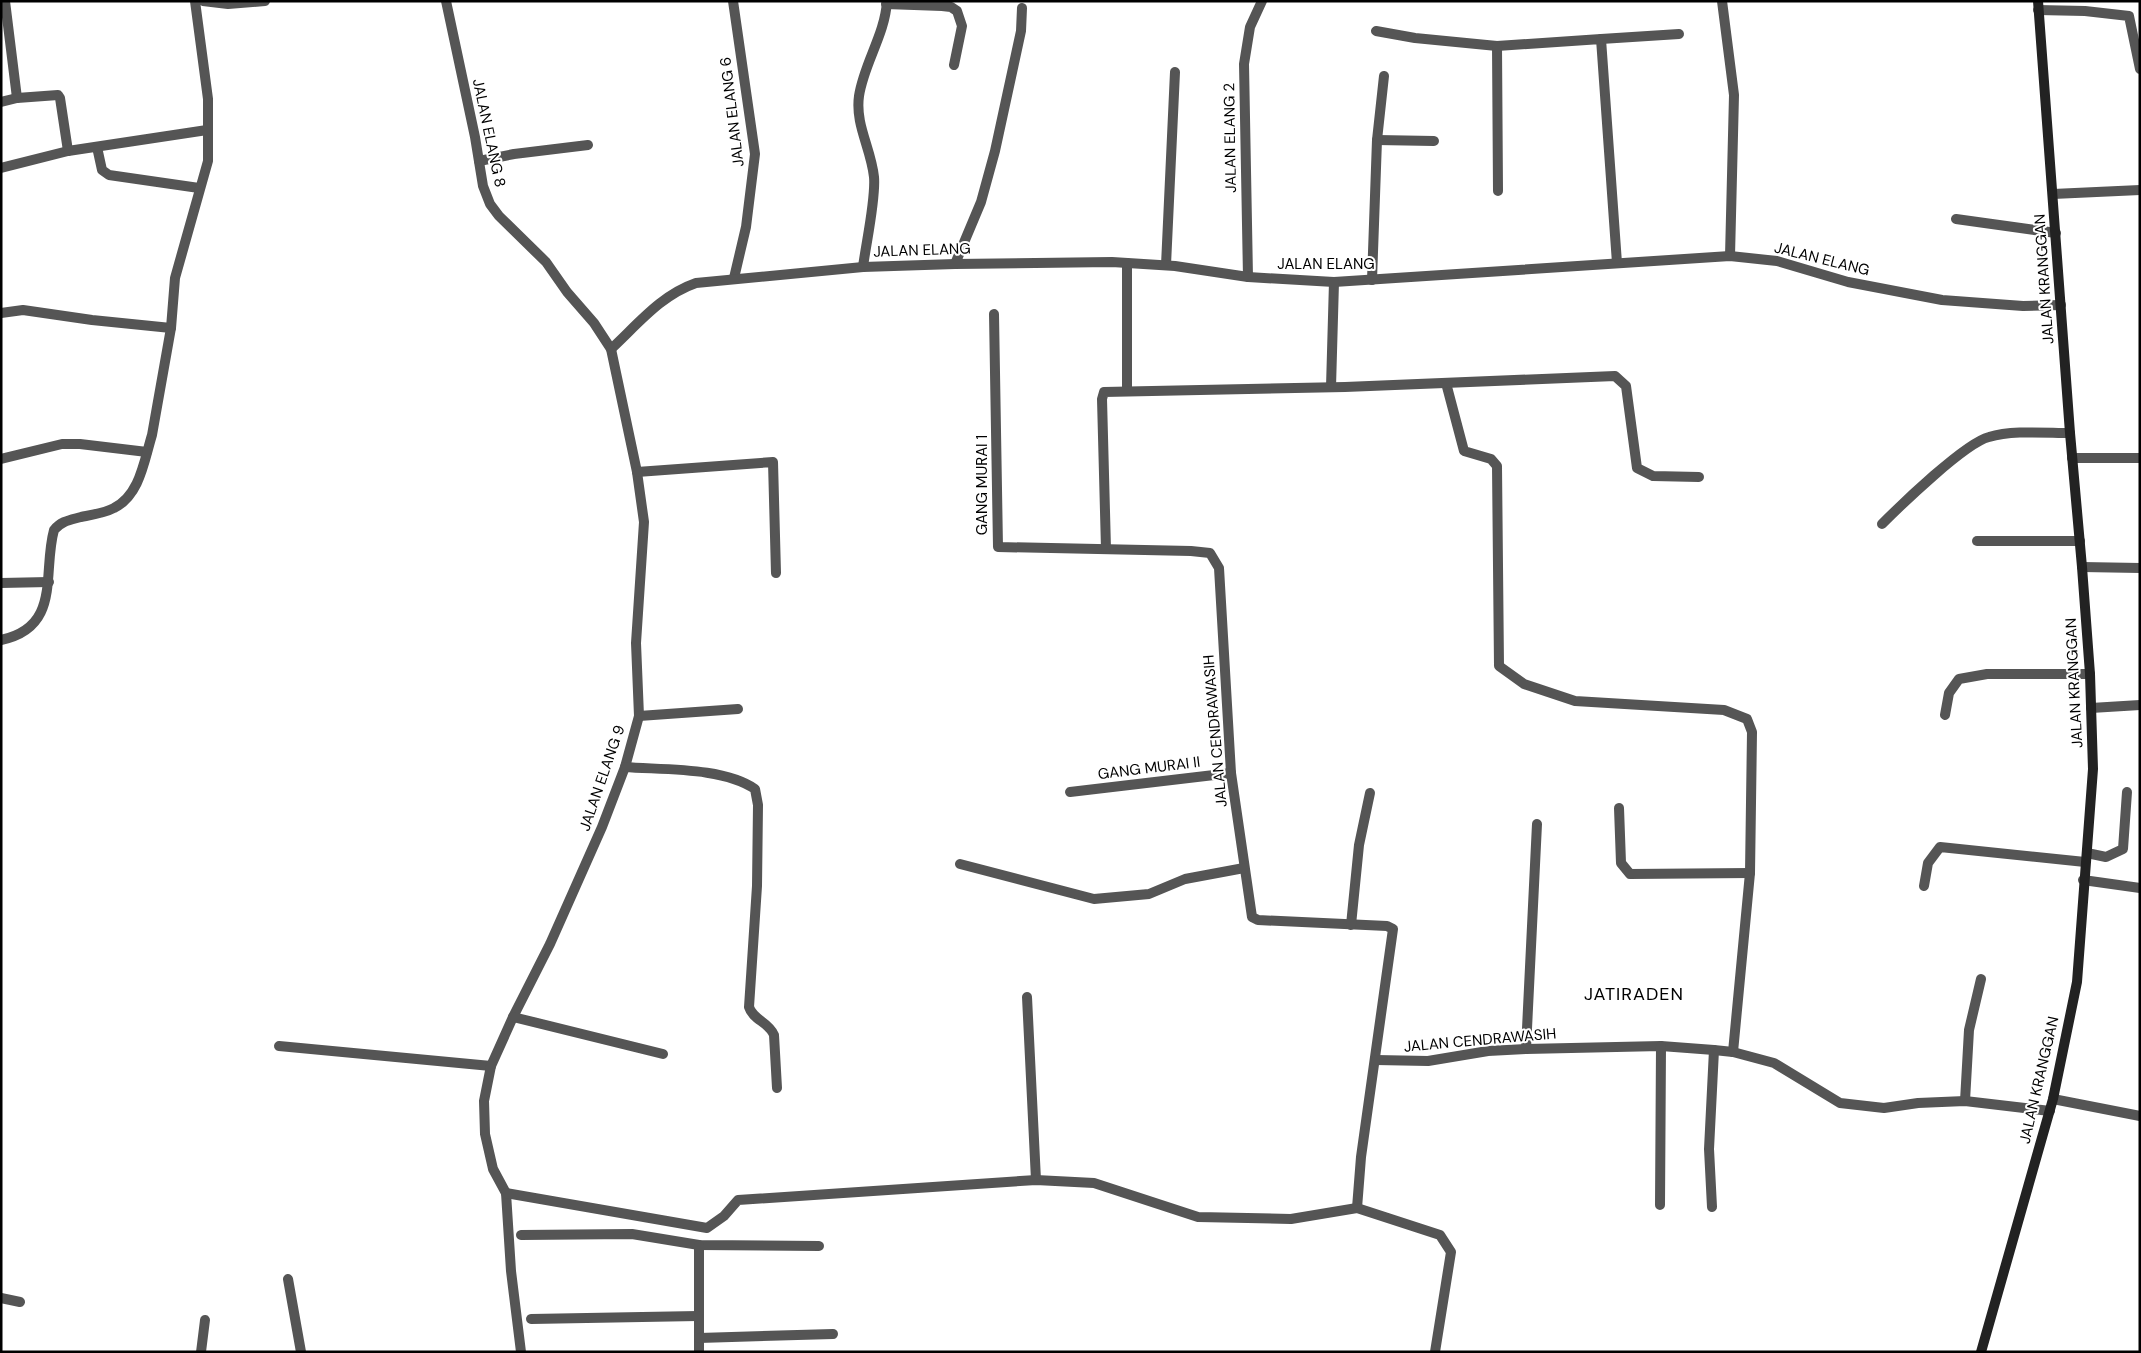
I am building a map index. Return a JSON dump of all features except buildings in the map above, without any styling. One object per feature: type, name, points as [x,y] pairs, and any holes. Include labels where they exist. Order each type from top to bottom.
[{"type":"main road","name":"JALAN KRANGGAN","points":[[1981,1352],[2050,1111],[2076,982],[2093,770],[2090,674],[2038,6]]},
{"type":"street","points":[[6,1],[17,98]]},
{"type":"street","points":[[1,640],[24,633],[33,623],[47,596],[54,530],[62,522],[112,510],[126,501],[138,481],[147,452],[171,328],[175,278],[199,188],[206,175],[208,161],[208,99],[195,1]]},
{"type":"street","points":[[203,1],[228,4],[265,1]]},
{"type":"street","name":"JALAN ELANG 8","points":[[446,1],[483,186],[490,204],[499,216],[546,262],[566,292],[594,323],[611,349]]},
{"type":"street","name":"JALAN ELANG 6","points":[[733,1],[755,154],[746,227],[734,278]]},
{"type":"street","name":"JALAN ELANG 2","points":[[1248,278],[1247,134],[1244,64],[1250,27],[1262,1]]},
{"type":"street","points":[[1722,1],[1734,94],[1730,256]]},
{"type":"street","points":[[863,268],[874,180],[869,149],[861,131],[858,115],[859,96],[863,77],[880,38],[887,2],[952,7],[957,11],[962,26],[954,66]]},
{"type":"street","points":[[2038,6],[2129,16],[2140,69]]},
{"type":"street","points":[[955,264],[981,202],[995,151],[1021,31],[1022,8]]},
{"type":"street","points":[[1376,31],[1415,38],[1496,46],[1679,34]]},
{"type":"street","points":[[1601,39],[1617,263]]},
{"type":"street","points":[[1496,46],[1498,191]]},
{"type":"street","points":[[1166,265],[1175,72]]},
{"type":"street","points":[[1372,280],[1377,140],[1384,76]]},
{"type":"street","points":[[1,102],[17,98],[58,95],[68,151]]},
{"type":"street","points":[[1,168],[68,151],[207,130]]},
{"type":"street","points":[[1377,140],[1434,140]]},
{"type":"street","points":[[479,161],[514,154],[588,145]]},
{"type":"street","points":[[97,147],[102,170],[109,175],[199,188]]},
{"type":"street","points":[[2053,194],[2140,190]]},
{"type":"street","points":[[1956,219],[2056,233]]},
{"type":"street","name":"JALAN ELANG","points":[[611,349],[658,304],[677,290],[696,283],[734,278],[863,268],[955,264],[1127,263],[1166,265],[1248,278],[1334,282],[1730,256],[1777,261],[1848,282],[1942,300],[2023,306],[2061,305]]},
{"type":"street","points":[[1127,263],[1127,391]]},
{"type":"street","points":[[1330,387],[1334,282]]},
{"type":"street","points":[[1,313],[23,310],[92,320],[171,328]]},
{"type":"street","name":"GANG MURAI 1","points":[[994,314],[998,547],[1106,549]]},
{"type":"street","name":"JALAN ELANG 9","points":[[506,1193],[494,1169],[485,1134],[484,1102],[492,1066],[513,1017],[550,944],[602,827],[624,767],[639,716],[636,644],[644,522],[637,472],[611,349]]},
{"type":"street","points":[[1106,549],[1102,399],[1104,392],[1330,387],[1615,376],[1626,386],[1637,468],[1653,476],[1699,477]]},
{"type":"street","points":[[1446,383],[1464,451],[1491,458],[1497,466],[1499,666],[1524,684],[1575,701],[1724,710],[1747,719],[1752,732],[1750,873],[1733,1052]]},
{"type":"street","points":[[1882,524],[1906,499],[1979,441],[1996,435],[2070,433]]},
{"type":"street","points":[[1,458],[62,444],[80,444],[147,452]]},
{"type":"street","points":[[2072,458],[2140,458]]},
{"type":"street","points":[[637,472],[773,462],[776,573]]},
{"type":"street","points":[[1977,541],[2080,541]]},
{"type":"street","name":"JALAN CENDRAWASIH","points":[[1106,549],[1191,551],[1210,554],[1215,560],[1219,568],[1230,773],[1252,917],[1258,920],[1387,926],[1393,929],[1394,934],[1376,1060],[1428,1062],[1488,1051],[1526,1049],[1661,1046],[1714,1050],[1733,1052],[1774,1063],[1840,1103],[1884,1108],[1918,1103],[1965,1101],[2050,1111]]},
{"type":"street","points":[[2082,567],[2140,568]]},
{"type":"street","points":[[1,583],[49,582]]},
{"type":"street","points":[[1944,715],[1950,693],[1959,678],[1987,674],[2090,674]]},
{"type":"street","points":[[2091,708],[2140,705]]},
{"type":"street","points":[[639,716],[738,709]]},
{"type":"street","points":[[624,767],[715,775],[746,784],[755,789],[758,805],[757,886],[749,1007],[755,1015],[771,1028],[774,1035],[777,1088]]},
{"type":"street","name":"GANG MURAI II","points":[[1070,792],[1230,773]]},
{"type":"street","points":[[1924,886],[1928,863],[1940,847],[2086,858],[2106,857],[2123,849],[2127,792]]},
{"type":"street","points":[[1351,925],[1358,845],[1370,793]]},
{"type":"street","points":[[1619,808],[1621,863],[1630,874],[1750,873]]},
{"type":"street","points":[[1526,1049],[1537,824]]},
{"type":"street","points":[[960,864],[1094,899],[1149,894],[1185,879],[1244,868]]},
{"type":"street","points":[[2083,880],[2140,888]]},
{"type":"street","points":[[1965,1101],[1969,1030],[1981,979]]},
{"type":"street","points":[[1026,997],[1036,1180]]},
{"type":"street","points":[[513,1017],[663,1054]]},
{"type":"street","points":[[279,1046],[492,1066]]},
{"type":"street","points":[[1660,1205],[1661,1046]]},
{"type":"street","points":[[1712,1207],[1709,1149],[1714,1050]]},
{"type":"street","points":[[1357,1208],[1361,1157],[1376,1060]]},
{"type":"street","points":[[2053,1099],[2140,1116]]},
{"type":"street","points":[[521,1352],[511,1271],[506,1193],[707,1228],[724,1216],[738,1200],[1036,1180],[1094,1183],[1198,1218],[1291,1219],[1357,1208],[1440,1235],[1450,1252],[1436,1352]]},
{"type":"street","points":[[521,1235],[632,1234],[699,1245],[819,1246]]},
{"type":"street","points":[[699,1245],[699,1352]]},
{"type":"street","points":[[288,1279],[301,1352]]},
{"type":"street","points":[[1,1298],[20,1302]]},
{"type":"street","points":[[532,1319],[698,1316]]},
{"type":"street","points":[[201,1352],[205,1320]]},
{"type":"street","points":[[699,1338],[833,1334]]},
{"type":"district","name":"JATIRADEN","points":[[1634,994]]}]
